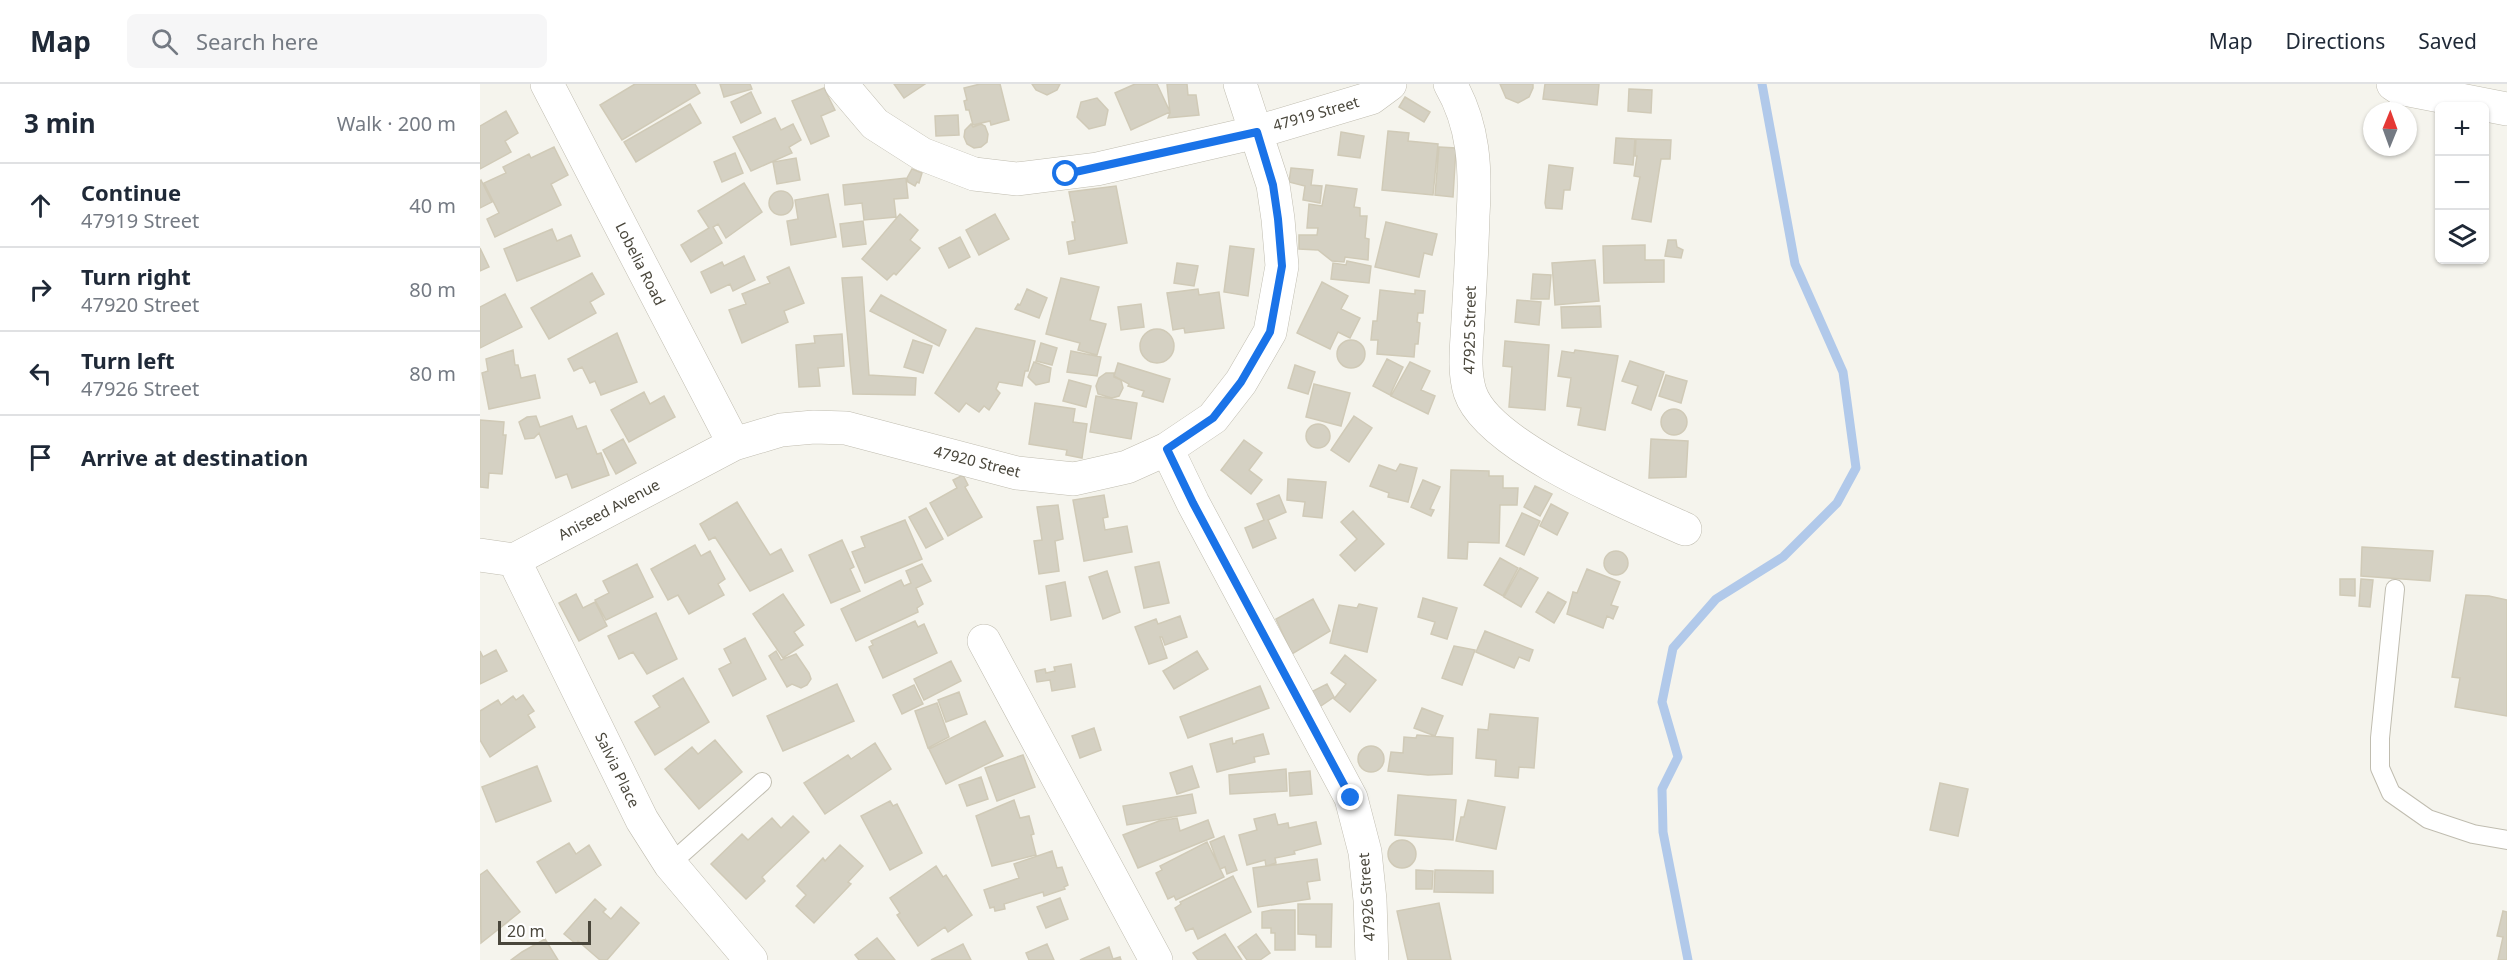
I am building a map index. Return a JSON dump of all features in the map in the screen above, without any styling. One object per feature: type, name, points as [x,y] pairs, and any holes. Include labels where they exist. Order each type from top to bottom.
[{"type":"street","name":"Lobelia Road","points":[[547,84],[734,444]]},
{"type":"street","name":"47919 Street","points":[[841,84],[875,124],[922,154],[974,174],[1018,179],[1066,174],[1257,132],[1371,98],[1390,84]]},
{"type":"street","name":"47920 Street","points":[[734,444],[781,430],[814,427],[846,428],[1017,474],[1074,479],[1127,467],[1167,449],[1213,418],[1241,382],[1270,332],[1282,266],[1273,185],[1240,84]]},
{"type":"street","name":"47925 Street","points":[[1450,84],[1473,144],[1475,190],[1466,364],[1471,394],[1486,418],[1529,451],[1579,481],[1685,529]]},
{"type":"street","points":[[2393,84],[2399,88],[2507,109]]},
{"type":"street","name":"Aniseed Avenue","points":[[514,560],[734,444]]},
{"type":"street","name":"47926 Street","points":[[1167,449],[1193,503],[1351,798],[1365,852],[1372,960]]},
{"type":"street","points":[[480,555],[514,560]]},
{"type":"street","name":"Salvia Place","points":[[514,560],[642,820],[670,864],[751,960]]},
{"type":"street","points":[[984,641],[1156,960]]},
{"type":"lane","points":[[2396,589],[2380,738],[2380,768],[2391,793],[2428,819],[2473,834],[2507,840]]},
{"type":"lane","points":[[670,864],[762,782]]},
{"type":"building","points":[[635,84],[695,84],[700,93],[622,140],[600,105]]},
{"type":"building","points":[[720,84],[750,84],[752,89],[724,97]]},
{"type":"building","points":[[894,84],[925,84],[904,98]]},
{"type":"building","points":[[980,84],[1000,84],[1009,120],[991,125],[990,121],[973,125],[969,110],[966,110],[964,101],[967,100],[964,88]]},
{"type":"building","points":[[1032,84],[1060,84],[1057,90],[1047,95],[1036,90]]},
{"type":"building","points":[[1135,84],[1157,84],[1170,112],[1131,130],[1115,93]]},
{"type":"building","points":[[1167,84],[1187,84],[1188,95],[1196,95],[1199,115],[1168,118],[1170,113]]},
{"type":"building","points":[[1500,84],[1533,84],[1533,88],[1529,97],[1518,103],[1506,98]]},
{"type":"building","points":[[1545,84],[1599,84],[1597,105],[1543,99]]},
{"type":"building","points":[[824,88],[835,110],[821,116],[829,136],[811,144],[792,101]]},
{"type":"building","points":[[1629,89],[1652,90],[1651,113],[1628,111]]},
{"type":"building","points":[[751,92],[761,113],[741,123],[731,102]]},
{"type":"building","points":[[1405,97],[1430,112],[1424,122],[1399,107]]},
{"type":"building","points":[[1097,98],[1108,110],[1105,125],[1089,129],[1077,117],[1081,102]]},
{"type":"building","points":[[690,104],[701,123],[636,162],[624,142]]},
{"type":"building","points":[[506,111],[518,133],[505,141],[511,152],[480,169],[480,126]]},
{"type":"building","points":[[958,115],[959,135],[936,136],[935,116]]},
{"type":"building","points":[[775,118],[781,130],[793,124],[801,140],[789,147],[792,153],[751,171],[733,137]]},
{"type":"building","points":[[971,124],[973,127],[981,124],[985,126],[988,134],[987,142],[981,147],[974,148],[967,144],[964,137],[965,130]]},
{"type":"building","points":[[1388,131],[1409,133],[1408,141],[1438,144],[1433,195],[1382,190]]},
{"type":"building","points":[[1341,132],[1364,136],[1360,158],[1338,155]]},
{"type":"building","points":[[1616,138],[1635,139],[1633,165],[1614,163]]},
{"type":"building","points":[[1636,139],[1671,140],[1670,159],[1661,159],[1651,222],[1632,219],[1640,177],[1634,176],[1637,156],[1635,156]]},
{"type":"building","points":[[554,147],[568,175],[551,184],[561,205],[495,237],[487,219],[499,213],[484,183],[506,173],[503,167],[529,154],[531,158]]},
{"type":"building","points":[[1439,147],[1456,148],[1453,197],[1435,195]]},
{"type":"building","points":[[735,153],[743,173],[722,182],[714,162]]},
{"type":"building","points":[[796,158],[800,180],[777,184],[773,162]]},
{"type":"building","points":[[1549,165],[1573,168],[1570,190],[1564,190],[1562,209],[1546,208]]},
{"type":"building","points":[[1291,168],[1313,170],[1311,185],[1322,186],[1320,203],[1303,200],[1305,186],[1289,182]]},
{"type":"building","points":[[912,169],[922,173],[919,183],[917,182],[915,186],[908,182],[907,178]]},
{"type":"building","points":[[906,178],[908,198],[894,199],[896,217],[864,220],[862,203],[845,205],[843,185]]},
{"type":"building","points":[[480,181],[492,202],[480,208]]},
{"type":"building","points":[[744,183],[762,212],[726,238],[718,224],[713,227],[722,243],[691,262],[681,245],[709,228],[698,211]]},
{"type":"building","points":[[1326,185],[1357,189],[1354,207],[1360,208],[1360,216],[1367,216],[1365,238],[1369,239],[1368,260],[1345,257],[1344,262],[1332,261],[1318,250],[1299,249],[1299,235],[1317,235],[1318,228],[1307,228],[1309,204],[1322,206]]},
{"type":"building","points":[[1116,186],[1127,243],[1069,254],[1067,242],[1075,240],[1072,222],[1075,222],[1069,192]]},
{"type":"building","points":[[781,191],[790,194],[793,203],[790,212],[781,215],[772,212],[769,203],[772,194]]},
{"type":"building","points":[[828,194],[836,237],[791,245],[787,221],[798,219],[795,200]]},
{"type":"building","points":[[900,214],[918,230],[910,240],[920,248],[896,275],[894,273],[887,280],[862,259]]},
{"type":"building","points":[[995,214],[1009,239],[979,255],[966,230]]},
{"type":"building","points":[[863,221],[866,244],[843,247],[840,224]]},
{"type":"building","points":[[1386,222],[1437,234],[1432,255],[1424,253],[1419,277],[1375,267]]},
{"type":"building","points":[[552,229],[557,241],[571,235],[580,256],[517,281],[504,249]]},
{"type":"building","points":[[960,237],[970,257],[949,268],[939,248]]},
{"type":"building","points":[[1668,240],[1676,240],[1677,247],[1683,250],[1681,258],[1665,256]]},
{"type":"building","points":[[1645,245],[1645,260],[1664,260],[1664,282],[1604,283],[1603,246]]},
{"type":"building","points":[[1230,246],[1254,249],[1248,296],[1224,292]]},
{"type":"building","points":[[480,248],[489,267],[480,271]]},
{"type":"building","points":[[744,256],[755,280],[733,291],[730,284],[711,293],[701,272],[722,262],[724,266]]},
{"type":"building","points":[[1595,260],[1599,301],[1555,305],[1552,263]]},
{"type":"building","points":[[1347,261],[1371,266],[1369,283],[1331,279],[1333,263],[1346,265]]},
{"type":"building","points":[[1177,263],[1198,266],[1194,286],[1174,283]]},
{"type":"building","points":[[789,267],[804,303],[784,311],[788,322],[742,343],[729,310],[746,304],[742,294],[770,283],[767,277]]},
{"type":"building","points":[[592,273],[604,294],[590,302],[596,313],[549,339],[531,308]]},
{"type":"building","points":[[1533,274],[1551,275],[1549,299],[1531,299]]},
{"type":"building","points":[[862,277],[869,375],[916,378],[915,395],[853,394],[842,278]]},
{"type":"building","points":[[1061,278],[1099,287],[1090,320],[1106,324],[1097,355],[1078,350],[1080,343],[1046,334]]},
{"type":"building","points":[[1322,282],[1348,296],[1341,309],[1360,318],[1350,338],[1338,332],[1330,349],[1297,333]]},
{"type":"building","points":[[1027,289],[1047,298],[1039,318],[1015,309],[1018,304],[1020,305]]},
{"type":"building","points":[[1198,289],[1199,295],[1219,292],[1224,328],[1185,333],[1184,328],[1173,330],[1167,293]]},
{"type":"building","points":[[1380,290],[1415,294],[1415,290],[1425,291],[1423,313],[1418,313],[1417,322],[1420,323],[1414,357],[1377,354],[1378,340],[1371,340],[1373,321],[1377,321]]},
{"type":"building","points":[[505,294],[522,327],[480,348],[480,307]]},
{"type":"building","points":[[881,295],[946,330],[939,346],[870,311]]},
{"type":"building","points":[[1517,300],[1541,302],[1539,325],[1515,322]]},
{"type":"building","points":[[1141,304],[1144,327],[1121,330],[1118,307]]},
{"type":"building","points":[[1600,306],[1601,327],[1562,328],[1561,307]]},
{"type":"building","points":[[976,328],[1035,341],[1022,386],[999,382],[996,389],[1000,393],[989,410],[984,406],[979,412],[966,403],[959,412],[935,393]]},
{"type":"building","points":[[1157,329],[1169,334],[1174,346],[1169,358],[1157,363],[1145,358],[1140,346],[1145,334]]},
{"type":"building","points":[[617,333],[637,382],[601,395],[595,381],[590,383],[582,367],[574,371],[568,359]]},
{"type":"building","points":[[842,334],[844,366],[818,368],[820,386],[799,387],[796,345],[815,343],[814,336]]},
{"type":"building","points":[[913,340],[932,346],[923,373],[904,367]]},
{"type":"building","points":[[1351,340],[1361,344],[1365,354],[1361,364],[1351,368],[1341,364],[1337,354],[1341,344]]},
{"type":"building","points":[[1505,341],[1549,345],[1545,410],[1509,407],[1512,367],[1503,366]]},
{"type":"building","points":[[1041,343],[1057,348],[1052,365],[1036,361]]},
{"type":"building","points":[[513,350],[515,365],[518,365],[521,378],[535,375],[540,398],[489,409],[482,373],[488,371],[486,359]]},
{"type":"building","points":[[1575,350],[1618,356],[1605,430],[1578,425],[1581,408],[1567,406],[1571,378],[1558,376],[1562,351],[1574,353]]},
{"type":"building","points":[[1071,351],[1101,357],[1097,376],[1067,372]]},
{"type":"building","points":[[1387,359],[1403,367],[1390,395],[1373,386]]},
{"type":"building","points":[[1630,361],[1664,372],[1651,410],[1632,403],[1638,386],[1622,381]]},
{"type":"building","points":[[1034,362],[1051,368],[1049,382],[1036,385],[1028,377]]},
{"type":"building","points":[[1410,362],[1430,371],[1421,390],[1435,396],[1428,414],[1391,396]]},
{"type":"building","points":[[1118,363],[1170,379],[1163,402],[1142,396],[1144,391],[1128,386],[1129,384],[1114,376]]},
{"type":"building","points":[[1295,365],[1315,372],[1308,394],[1288,388]]},
{"type":"building","points":[[1106,373],[1114,373],[1114,377],[1121,380],[1123,388],[1119,396],[1112,398],[1098,394],[1096,386],[1099,378]]},
{"type":"building","points":[[1666,375],[1687,381],[1681,403],[1659,396]]},
{"type":"building","points":[[1069,380],[1091,386],[1086,407],[1063,401]]},
{"type":"building","points":[[1314,384],[1350,393],[1341,426],[1306,417]]},
{"type":"building","points":[[644,392],[650,404],[664,396],[675,417],[629,442],[611,410]]},
{"type":"building","points":[[1096,396],[1137,403],[1131,439],[1090,432]]},
{"type":"building","points":[[1035,403],[1075,409],[1073,422],[1087,424],[1082,458],[1066,455],[1067,450],[1029,444]]},
{"type":"building","points":[[1674,409],[1683,413],[1687,422],[1683,431],[1674,435],[1665,431],[1661,422],[1665,413]]},
{"type":"building","points":[[536,416],[540,427],[572,416],[577,429],[586,426],[597,454],[601,453],[609,475],[572,488],[567,474],[556,478],[539,433],[534,438],[525,439],[519,422],[527,417]]},
{"type":"building","points":[[1354,416],[1372,428],[1349,462],[1331,450]]},
{"type":"building","points":[[480,420],[504,422],[503,435],[506,435],[502,474],[489,473],[488,488],[480,487]]},
{"type":"building","points":[[1318,424],[1327,427],[1330,436],[1327,445],[1318,448],[1309,445],[1306,436],[1309,427]]},
{"type":"building","points":[[623,439],[636,463],[616,474],[603,450]]},
{"type":"building","points":[[1651,439],[1688,441],[1686,477],[1649,478]]},
{"type":"building","points":[[1244,440],[1262,453],[1249,470],[1262,480],[1251,494],[1221,470]]},
{"type":"building","points":[[1400,464],[1417,468],[1408,502],[1388,497],[1389,493],[1370,486],[1379,465],[1396,471]]},
{"type":"building","points":[[1451,470],[1489,471],[1489,476],[1503,476],[1503,488],[1518,488],[1517,505],[1500,505],[1499,543],[1468,542],[1467,559],[1448,558]]},
{"type":"building","points":[[963,475],[968,485],[965,487],[982,517],[948,536],[930,503],[957,488],[953,480]]},
{"type":"building","points":[[1288,479],[1326,482],[1322,518],[1303,516],[1305,502],[1287,500]]},
{"type":"building","points":[[1423,480],[1440,487],[1430,509],[1434,510],[1431,516],[1411,507]]},
{"type":"building","points":[[1535,486],[1552,494],[1540,516],[1524,507]]},
{"type":"building","points":[[1104,495],[1108,517],[1103,518],[1105,530],[1127,526],[1132,552],[1084,561],[1073,500]]},
{"type":"building","points":[[1279,495],[1286,512],[1268,520],[1276,538],[1253,548],[1245,528],[1264,520],[1257,504]]},
{"type":"building","points":[[737,502],[770,555],[781,549],[793,571],[750,591],[715,537],[709,540],[700,524]]},
{"type":"building","points":[[1551,504],[1568,513],[1557,535],[1540,526]]},
{"type":"building","points":[[1058,505],[1063,539],[1055,541],[1059,571],[1039,574],[1034,541],[1042,540],[1037,507]]},
{"type":"building","points":[[926,508],[943,539],[926,548],[909,517]]},
{"type":"building","points":[[1353,511],[1384,544],[1355,571],[1340,555],[1357,539],[1341,522]]},
{"type":"building","points":[[1522,513],[1540,521],[1524,555],[1506,546]]},
{"type":"building","points":[[905,520],[922,559],[865,583],[852,552],[865,547],[861,537]]},
{"type":"building","points":[[842,540],[854,567],[850,569],[860,591],[831,603],[809,555]]},
{"type":"building","points":[[695,545],[701,556],[710,551],[725,579],[718,584],[724,595],[689,614],[678,595],[668,600],[651,569]]},
{"type":"building","points":[[2362,547],[2433,551],[2430,581],[2361,576]]},
{"type":"building","points":[[1616,551],[1625,554],[1628,563],[1625,572],[1616,575],[1607,572],[1604,563],[1607,554]]},
{"type":"building","points":[[1500,558],[1518,568],[1503,596],[1484,585]]},
{"type":"building","points":[[1159,562],[1169,603],[1144,608],[1135,567]]},
{"type":"building","points":[[637,564],[653,597],[606,620],[595,600],[609,593],[603,581]]},
{"type":"building","points":[[922,564],[931,581],[916,588],[923,604],[917,608],[918,612],[856,641],[841,609],[901,580],[904,586],[911,583],[906,571]]},
{"type":"building","points":[[1520,568],[1538,578],[1521,607],[1504,597]]},
{"type":"building","points":[[1587,569],[1620,582],[1611,605],[1618,607],[1613,619],[1607,616],[1603,628],[1567,614],[1573,592],[1577,593]]},
{"type":"building","points":[[1107,571],[1120,612],[1103,619],[1089,577]]},
{"type":"building","points":[[2340,579],[2355,579],[2355,596],[2340,595]]},
{"type":"building","points":[[2361,579],[2373,580],[2370,607],[2359,606]]},
{"type":"building","points":[[1065,582],[1071,616],[1051,620],[1046,586]]},
{"type":"building","points":[[1548,592],[1566,602],[1554,623],[1536,612]]},
{"type":"building","points":[[576,594],[583,608],[595,602],[607,626],[579,641],[559,603]]},
{"type":"building","points":[[783,594],[804,625],[794,632],[803,645],[783,658],[753,614]]},
{"type":"building","points":[[2466,595],[2507,600],[2507,716],[2455,707],[2460,678],[2452,677]]},
{"type":"building","points":[[1423,598],[1457,608],[1447,639],[1431,634],[1435,622],[1418,617]]},
{"type":"building","points":[[1313,599],[1330,631],[1292,654],[1276,619]]},
{"type":"building","points":[[1359,604],[1377,608],[1367,652],[1330,643],[1339,605],[1357,608]]},
{"type":"building","points":[[656,613],[677,659],[647,674],[633,652],[619,659],[608,636]]},
{"type":"building","points":[[1180,616],[1187,637],[1165,645],[1160,637],[1167,658],[1149,664],[1135,627],[1156,619],[1158,624]]},
{"type":"building","points":[[915,621],[918,627],[924,624],[937,653],[883,678],[869,647],[873,645],[871,641]]},
{"type":"building","points":[[1485,631],[1533,650],[1529,661],[1519,657],[1514,668],[1476,652]]},
{"type":"building","points":[[745,638],[766,679],[733,696],[719,669],[731,663],[724,649]]},
{"type":"building","points":[[1454,646],[1475,650],[1462,685],[1442,678]]},
{"type":"building","points":[[496,650],[507,671],[480,684],[480,651],[483,657]]},
{"type":"building","points":[[776,651],[781,660],[796,654],[809,673],[811,679],[807,685],[801,688],[792,684],[787,687],[769,656]]},
{"type":"building","points":[[1197,651],[1208,669],[1174,689],[1163,671]]},
{"type":"building","points":[[1345,655],[1376,680],[1350,712],[1334,699],[1346,684],[1331,673]]},
{"type":"building","points":[[951,661],[961,681],[924,700],[914,679]]},
{"type":"building","points":[[1071,664],[1075,687],[1052,691],[1050,680],[1037,682],[1035,671],[1045,669],[1046,673],[1055,671],[1054,667]]},
{"type":"building","points":[[683,678],[709,722],[655,755],[635,722],[660,707],[653,696]]},
{"type":"building","points":[[837,684],[854,721],[783,751],[767,716]]},
{"type":"building","points":[[1327,684],[1334,697],[1318,708],[1311,695],[1313,691]]},
{"type":"building","points":[[914,685],[923,704],[902,714],[893,695]]},
{"type":"building","points":[[1260,686],[1269,708],[1188,738],[1180,717]]},
{"type":"building","points":[[959,692],[967,714],[946,722],[938,700]]},
{"type":"building","points":[[523,695],[534,711],[528,715],[535,727],[490,757],[480,740],[480,711],[498,700],[501,705],[513,696],[516,700]]},
{"type":"building","points":[[937,703],[949,737],[928,748],[915,711]]},
{"type":"building","points":[[1422,708],[1443,716],[1435,736],[1414,728]]},
{"type":"building","points":[[1490,714],[1538,718],[1534,768],[1519,767],[1518,778],[1495,776],[1496,760],[1476,758],[1478,729],[1488,730]]},
{"type":"building","points":[[985,721],[1003,756],[946,784],[929,749]]},
{"type":"building","points":[[1094,728],[1101,750],[1080,758],[1072,736]]},
{"type":"building","points":[[1263,734],[1269,754],[1254,757],[1255,762],[1217,772],[1210,744],[1232,738],[1233,744],[1236,741]]},
{"type":"building","points":[[1417,735],[1453,738],[1452,774],[1428,775],[1388,771],[1391,752],[1403,753],[1404,737],[1416,738]]},
{"type":"building","points":[[715,740],[742,772],[699,809],[665,769],[692,747],[698,754]]},
{"type":"building","points":[[875,743],[891,769],[825,814],[804,783],[848,755],[851,759]]},
{"type":"building","points":[[1371,746],[1380,750],[1384,759],[1380,768],[1371,772],[1362,768],[1358,759],[1362,750]]},
{"type":"building","points":[[1023,755],[1035,787],[997,801],[985,768]]},
{"type":"building","points":[[537,766],[551,801],[496,822],[482,787]]},
{"type":"building","points":[[1192,766],[1199,787],[1177,794],[1170,773]]},
{"type":"building","points":[[1286,769],[1287,791],[1230,794],[1229,775]]},
{"type":"building","points":[[1310,771],[1312,794],[1290,796],[1289,773]]},
{"type":"building","points":[[981,777],[988,799],[967,806],[959,785]]},
{"type":"building","points":[[1940,783],[1968,789],[1958,836],[1930,830]]},
{"type":"building","points":[[1192,794],[1196,813],[1127,825],[1123,806]]},
{"type":"building","points":[[1398,795],[1456,800],[1453,840],[1395,835]]},
{"type":"building","points":[[1014,800],[1020,818],[1029,816],[1036,855],[992,866],[976,816]]},
{"type":"building","points":[[1468,800],[1505,807],[1496,849],[1456,841],[1461,817],[1464,817]]},
{"type":"building","points":[[890,801],[893,806],[897,804],[922,853],[890,870],[861,816]]},
{"type":"building","points":[[1275,814],[1278,825],[1288,823],[1289,828],[1316,822],[1321,844],[1294,851],[1295,854],[1275,858],[1276,863],[1266,866],[1265,860],[1247,865],[1239,835],[1257,830],[1254,819]]},
{"type":"building","points":[[793,816],[809,832],[762,877],[765,881],[746,899],[711,864],[742,834],[748,840],[772,818],[781,828]]},
{"type":"building","points":[[1177,818],[1180,831],[1208,820],[1214,837],[1138,868],[1123,835],[1159,821]]},
{"type":"building","points":[[1224,836],[1237,870],[1227,874],[1225,867],[1220,869],[1210,842]]},
{"type":"building","points":[[1402,840],[1412,844],[1416,854],[1412,864],[1402,868],[1392,864],[1388,854],[1392,844]]},
{"type":"building","points":[[1207,842],[1224,877],[1176,900],[1174,896],[1168,899],[1156,873],[1162,870],[1160,866]]},
{"type":"building","points":[[569,843],[576,854],[589,845],[601,865],[556,893],[537,862]]},
{"type":"building","points":[[840,845],[863,866],[848,882],[851,884],[814,923],[796,906],[806,895],[797,886],[823,858],[825,861]]},
{"type":"building","points":[[1052,851],[1057,868],[1062,867],[1068,885],[1064,887],[1065,889],[1044,896],[1043,892],[1004,904],[1005,909],[995,911],[994,907],[990,908],[984,890],[1019,878],[1014,864]]},
{"type":"building","points":[[1317,859],[1320,880],[1307,882],[1310,899],[1258,907],[1253,868]]},
{"type":"building","points":[[936,866],[943,877],[946,875],[972,915],[948,932],[945,927],[918,946],[897,915],[900,913],[890,898]]},
{"type":"building","points":[[487,870],[520,912],[481,943],[480,875]]},
{"type":"building","points":[[1416,870],[1433,871],[1432,889],[1416,889]]},
{"type":"building","points":[[1435,870],[1493,871],[1493,893],[1434,892]]},
{"type":"building","points":[[1233,876],[1251,912],[1198,939],[1193,928],[1186,931],[1175,908],[1181,904],[1180,902]]},
{"type":"building","points":[[1060,898],[1068,919],[1046,928],[1037,907]]},
{"type":"building","points":[[595,899],[606,909],[603,912],[611,919],[621,907],[639,923],[607,960],[600,960],[578,941],[576,944],[564,934]]},
{"type":"building","points":[[1439,903],[1451,960],[1408,960],[1397,911]]},
{"type":"building","points":[[1298,904],[1332,904],[1331,947],[1316,947],[1316,935],[1298,934]]},
{"type":"building","points":[[1295,910],[1295,950],[1275,950],[1275,933],[1271,933],[1271,928],[1262,928],[1262,912]]},
{"type":"building","points":[[2503,911],[2507,912],[2507,960],[2498,960],[2503,937],[2497,936]]},
{"type":"building","points":[[1225,934],[1242,960],[1198,960],[1193,953]]},
{"type":"building","points":[[1256,934],[1270,953],[1260,960],[1247,960],[1238,947]]},
{"type":"building","points":[[877,938],[895,960],[859,960],[855,955]]},
{"type":"building","points":[[545,939],[558,960],[511,960],[522,952]]},
{"type":"building","points":[[963,944],[971,960],[931,960]]},
{"type":"building","points":[[1047,944],[1054,960],[1029,960],[1026,953]]},
{"type":"building","points":[[1109,947],[1113,959],[1120,957],[1121,960],[1080,960]]},
{"type":"waterway","points":[[1688,960],[1663,832],[1662,789],[1678,757],[1662,702],[1673,648],[1716,599],[1783,557],[1837,503],[1856,468],[1843,372],[1795,264],[1762,84]]},
{"type":"route","points":[[1066,174],[1257,132],[1273,185],[1282,266],[1270,332],[1241,382],[1213,418],[1167,449],[1193,503],[1351,798]]}]
